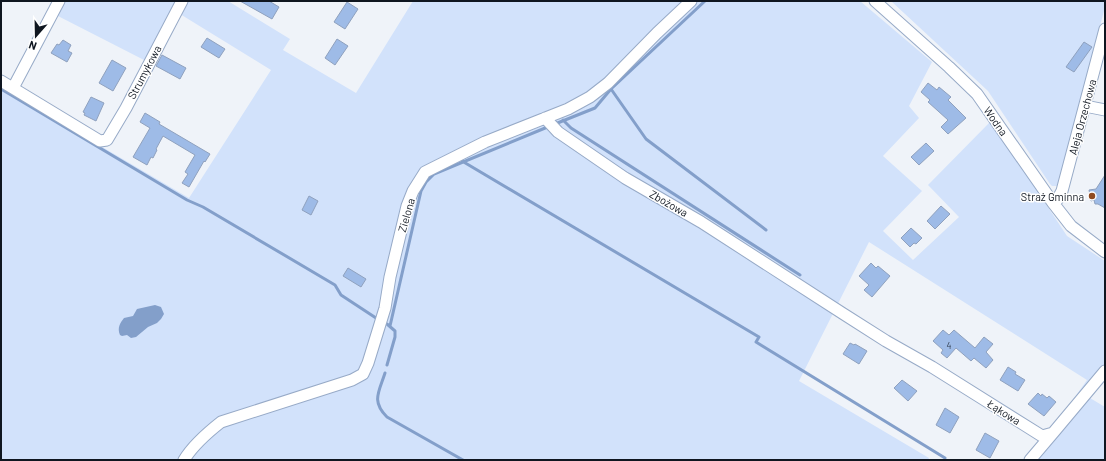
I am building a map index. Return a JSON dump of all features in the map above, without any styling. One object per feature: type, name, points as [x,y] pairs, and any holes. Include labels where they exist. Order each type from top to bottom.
[{"type":"street","points":[[1,81],[13,88],[59,1]]},
{"type":"street","name":"Strumykowa","points":[[13,88],[100,142],[104,142],[107,140],[126,108],[182,1]]},
{"type":"street","name":"Zielona","points":[[184,460],[188,453],[207,433],[221,422],[352,380],[363,374],[368,363],[385,308],[390,277],[407,206],[413,191],[425,172],[485,142],[568,109],[590,97],[608,83],[656,33],[691,1]]},
{"type":"street","name":"Wodna","points":[[875,1],[977,94],[1052,203],[1070,226],[1105,252]]},
{"type":"street","name":"Aleja Orzechowa","points":[[1052,203],[1057,200],[1062,190],[1105,29]]},
{"type":"street","points":[[1085,106],[1105,110]]},
{"type":"street","name":"Zbożowa","points":[[545,118],[558,132],[625,178],[701,222],[886,341]]},
{"type":"street","name":"Łąkowa","points":[[886,341],[932,367],[1042,436],[1053,433]]},
{"type":"street","points":[[1030,460],[1105,371]]},
{"type":"shaded area","points":[[64,1],[179,1],[146,61],[56,15]]},
{"type":"shaded area","points":[[187,1],[228,1],[290,39],[283,50],[356,93],[413,1],[860,1],[932,62],[909,106],[919,118],[883,156],[922,191],[883,231],[913,260],[959,217],[928,185],[991,121],[1067,236],[1105,261],[1105,380],[1090,398],[1105,407],[1105,460],[1030,460],[1087,380],[869,242],[799,381],[929,458],[928,460],[1,460],[1,84],[104,148],[189,198],[271,70],[180,14]]},
{"type":"shaded area","points":[[891,1],[1105,1],[1105,7],[1057,186],[1052,186],[1050,184],[988,91]]},
{"type":"water","points":[[155,305],[161,307],[164,314],[157,323],[148,327],[136,337],[131,338],[127,335],[120,335],[119,326],[124,318],[133,316],[137,309]]},
{"type":"building","points":[[240,1],[269,1],[279,7],[272,19]]},
{"type":"building","points":[[347,2],[358,9],[345,29],[334,22]]},
{"type":"building","points":[[207,38],[225,49],[219,58],[201,47]]},
{"type":"building","points":[[337,39],[348,46],[335,65],[325,58]]},
{"type":"building","points":[[63,40],[71,45],[68,51],[72,53],[67,62],[51,53],[57,44],[59,45]]},
{"type":"building","points":[[1084,42],[1092,47],[1074,72],[1066,67]]},
{"type":"building","points":[[162,55],[186,68],[180,79],[156,66]]},
{"type":"building","points":[[112,60],[126,68],[113,91],[99,83]]},
{"type":"building","points":[[928,83],[937,90],[939,87],[951,97],[948,100],[966,118],[948,134],[941,127],[948,120],[928,102],[930,100],[921,92]]},
{"type":"building","points":[[91,97],[104,103],[96,121],[84,115],[85,113],[83,112]]},
{"type":"building","points":[[145,113],[160,122],[159,124],[210,154],[205,162],[204,161],[189,187],[182,183],[188,174],[185,172],[195,155],[163,136],[153,158],[151,157],[147,165],[133,157],[150,128],[140,122]]},
{"type":"building","points":[[926,143],[934,151],[919,165],[911,157]]},
{"type":"building","points":[[1105,175],[1105,208],[1095,204],[1094,200],[1091,201],[1089,190],[1096,189]]},
{"type":"building","points":[[309,196],[318,201],[311,215],[302,210]]},
{"type":"building","points":[[941,206],[950,214],[935,229],[927,221]]},
{"type":"building","points":[[911,228],[922,238],[910,247],[901,238]]},
{"type":"building","points":[[871,263],[876,268],[878,266],[890,276],[872,297],[864,290],[869,285],[859,276]]},
{"type":"building","points":[[348,268],[366,279],[361,287],[343,276]]},
{"type":"building","points":[[943,330],[949,335],[954,330],[975,348],[984,337],[993,344],[986,352],[993,360],[986,368],[974,358],[971,361],[956,348],[947,358],[941,353],[943,350],[933,341]]},
{"type":"building","points":[[850,343],[855,344],[867,351],[859,364],[843,354]]},
{"type":"building","points":[[1008,367],[1016,372],[1015,374],[1025,380],[1018,391],[1000,380]]},
{"type":"building","points":[[902,380],[917,391],[908,401],[894,388]]},
{"type":"building","points":[[1038,393],[1047,398],[1049,396],[1056,402],[1044,416],[1028,404]]},
{"type":"building","points":[[945,408],[959,417],[950,433],[936,425]]},
{"type":"building","points":[[985,433],[999,441],[990,458],[976,450]]},
{"type":"waterway","points":[[555,124],[595,108],[611,89],[705,1]]},
{"type":"waterway","points":[[1,89],[187,200],[203,207],[335,285],[341,295],[376,318]]},
{"type":"waterway","points":[[611,89],[646,139],[766,230]]},
{"type":"waterway","points":[[563,120],[571,128],[800,275]]},
{"type":"waterway","points":[[390,326],[421,191],[426,182],[434,174],[550,126]]},
{"type":"waterway","points":[[462,161],[759,337],[756,342],[945,458]]},
{"type":"waterway","points":[[387,324],[395,331],[395,337],[387,365]]},
{"type":"waterway","points":[[385,373],[379,391],[378,401],[379,406],[387,417],[463,460]]},
{"type":"place","name":"Straż Gminna","points":[[1092,196]]}]
